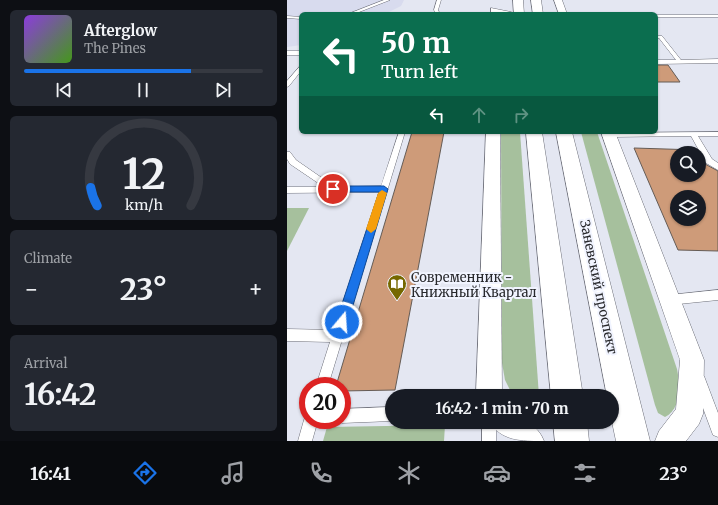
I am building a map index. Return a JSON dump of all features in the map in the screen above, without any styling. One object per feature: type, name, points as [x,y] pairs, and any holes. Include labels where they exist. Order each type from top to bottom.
[{"type":"main road","points":[[518,0],[519,12]]},
{"type":"main road","points":[[535,0],[538,12]]},
{"type":"main road","points":[[534,134],[566,389]]},
{"type":"main road","name":"Заневский проспект","points":[[564,134],[633,441]]},
{"type":"main road","points":[[571,429],[572,441]]},
{"type":"street","points":[[494,12],[495,0]]},
{"type":"street","points":[[558,0],[560,12]]},
{"type":"street","points":[[489,389],[493,134]]},
{"type":"street","points":[[609,134],[692,360],[689,414],[669,441]]},
{"type":"street","points":[[514,429],[530,441]]},
{"type":"lane","points":[[355,12],[388,0]]},
{"type":"lane","points":[[436,12],[435,10],[439,0]]},
{"type":"lane","points":[[658,16],[718,16]]},
{"type":"lane","points":[[287,18],[299,18]]},
{"type":"lane","points":[[658,37],[660,37],[680,62]]},
{"type":"lane","points":[[287,53],[299,53]]},
{"type":"lane","points":[[658,62],[718,61]]},
{"type":"lane","points":[[287,85],[299,70]]},
{"type":"lane","points":[[325,377],[400,134]]},
{"type":"lane","points":[[609,134],[718,134]]},
{"type":"lane","points":[[693,134],[709,160],[718,167]]},
{"type":"lane","points":[[287,154],[293,162],[333,189]]},
{"type":"lane","points":[[287,190],[384,189]]},
{"type":"lane","points":[[669,300],[718,295]]},
{"type":"lane","points":[[287,335],[338,336]]},
{"type":"lane","points":[[692,360],[718,430]]},
{"type":"lane","points":[[351,416],[385,414]]},
{"type":"lane","points":[[305,441],[308,429]]},
{"type":"lane","points":[[489,429],[489,441]]},
{"type":"shaded area","points":[[287,0],[404,0],[401,6],[389,12],[299,12],[299,45],[287,47]]},
{"type":"green space","points":[[501,134],[520,134],[538,389],[510,389],[505,380],[502,363]]},
{"type":"green space","points":[[582,134],[598,134],[677,369],[679,395],[671,413],[665,417],[658,413]]},
{"type":"green space","points":[[287,208],[309,208],[287,251]]},
{"type":"green space","points":[[385,426],[385,429],[445,429],[444,441],[323,441],[326,429],[351,429],[351,427]]},
{"type":"building","points":[[658,65],[668,65],[680,82],[658,82]]},
{"type":"building","points":[[411,134],[444,134],[395,389],[351,391],[351,377],[339,377]]},
{"type":"building","points":[[634,148],[670,149],[670,182],[706,182],[706,165],[718,171],[718,251],[678,250]]},
{"type":"slow traffic","points":[[371,229],[382,193]]},
{"type":"place","name":"Современник - Книжный Квартал","points":[[397,301]]},
{"type":"route","points":[[333,189],[384,189],[342,322]]}]
